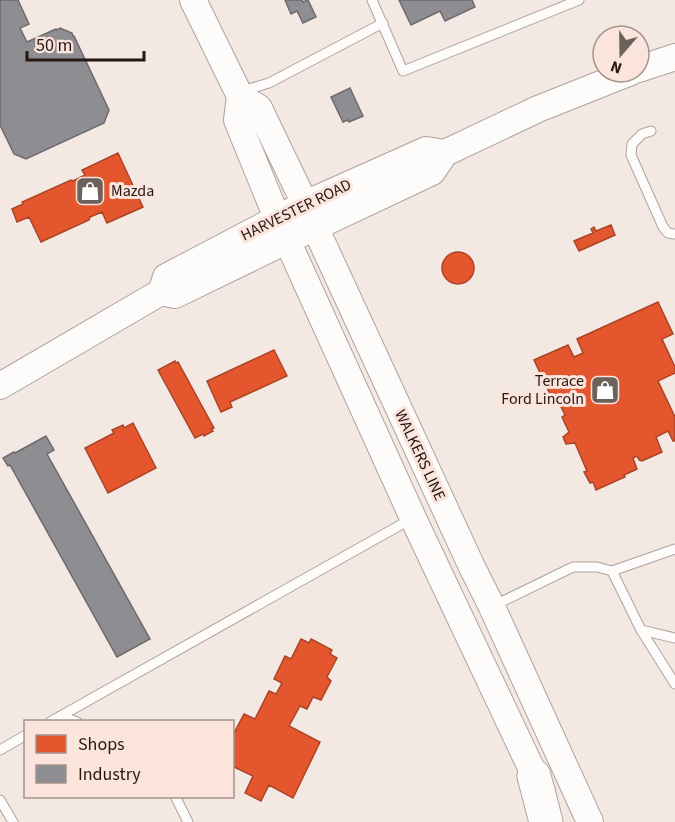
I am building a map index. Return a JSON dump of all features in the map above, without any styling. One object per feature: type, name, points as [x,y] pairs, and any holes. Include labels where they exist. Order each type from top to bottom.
[{"type":"highway","points":[[534,776],[546,822]]},
{"type":"main road","name":"WALKERS LINE","points":[[193,0],[239,94],[259,108],[590,822]]},
{"type":"main road","points":[[651,65],[675,57]]},
{"type":"main road","name":"HARVESTER ROAD","points":[[0,387],[161,292],[166,277],[283,229],[315,227],[432,172],[445,153],[538,110],[602,84]]},
{"type":"main road","name":"WALKERS LINE","points":[[239,94],[237,120],[283,229],[413,518],[556,822]]},
{"type":"main road","name":"HARVESTER ROAD","points":[[283,229],[305,204],[426,150],[445,153]]},
{"type":"lane","points":[[372,0],[403,71],[579,0]]},
{"type":"lane","points":[[239,94],[269,83],[382,23]]},
{"type":"lane","points":[[651,131],[642,134],[632,144],[631,155],[663,227],[668,233],[675,234]]},
{"type":"lane","points":[[53,720],[413,518]]},
{"type":"lane","points":[[492,607],[573,567],[597,567],[612,571],[675,549]]},
{"type":"lane","points":[[612,571],[641,630],[675,684]]},
{"type":"lane","points":[[641,630],[675,638]]},
{"type":"lane","points":[[60,716],[71,720]]},
{"type":"lane","points":[[0,750],[24,736]]},
{"type":"lane","points":[[176,798],[188,822]]},
{"type":"lane","points":[[0,800],[13,822]]},
{"type":"building: Shops","name":"Mazda","points":[[118,153],[143,207],[107,223],[102,212],[41,242],[29,217],[17,222],[12,209],[23,204],[22,202],[85,175],[82,170]]},
{"type":"building: Shops","points":[[611,225],[615,235],[579,251],[574,241],[593,233],[591,229],[594,227],[596,231]]},
{"type":"building: Shops","points":[[458,252],[469,257],[474,268],[469,279],[458,284],[447,279],[442,268],[447,257]]},
{"type":"building: Shops","name":"Terrace Ford Lincoln","points":[[658,302],[673,334],[662,339],[675,367],[675,373],[658,381],[675,417],[675,441],[668,431],[656,437],[662,452],[642,461],[637,456],[633,458],[637,469],[596,490],[593,482],[590,483],[584,472],[587,471],[575,443],[566,444],[563,437],[569,432],[562,417],[565,415],[557,399],[553,401],[534,360],[568,345],[574,357],[583,353],[577,339]]},
{"type":"building: Shops","points":[[274,350],[287,376],[230,402],[232,407],[221,412],[207,381]]},
{"type":"building: Shops","points":[[175,361],[178,362],[214,428],[204,436],[203,434],[195,438],[158,370]]},
{"type":"building: Shops","points":[[133,423],[156,468],[108,493],[85,448],[114,433],[112,430],[123,425],[124,428]]},
{"type":"building: Shops","points":[[301,639],[309,643],[311,639],[332,650],[330,654],[337,658],[327,677],[331,681],[321,700],[313,697],[307,709],[300,706],[289,726],[320,742],[293,798],[269,785],[261,801],[245,793],[253,776],[234,767],[234,733],[244,714],[255,719],[269,691],[276,694],[282,683],[274,679],[285,656],[291,659]]},
{"type":"building: Industry","points":[[0,0],[18,0],[29,24],[20,28],[27,42],[60,28],[72,33],[109,110],[104,123],[26,159],[14,154],[0,125]]},
{"type":"building: Industry","points":[[285,0],[302,0],[303,2],[308,0],[316,17],[303,23],[297,11],[291,14]]},
{"type":"building: Industry","points":[[399,0],[472,0],[475,7],[445,21],[440,11],[411,25]]},
{"type":"building: Industry","points":[[350,88],[363,116],[343,122],[331,97]]},
{"type":"building: Industry","points":[[46,436],[54,450],[47,454],[150,639],[117,657],[10,465],[8,466],[3,458]]},
{"type":"place","name":"Mazda","points":[[90,191]]},
{"type":"place","name":"Terrace Ford Lincoln","points":[[605,390]]}]
